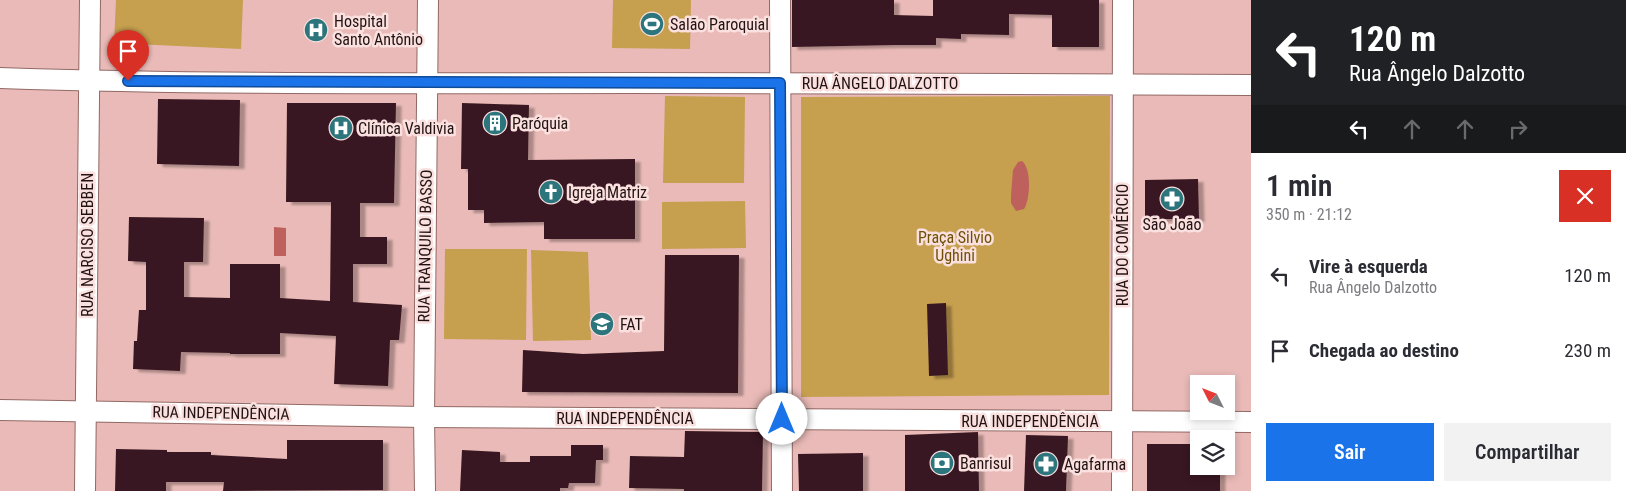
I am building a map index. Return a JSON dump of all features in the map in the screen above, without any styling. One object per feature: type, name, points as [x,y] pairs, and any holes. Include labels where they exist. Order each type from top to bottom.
[{"type":"street","name":"RUA NARCISO SEBBEN","points":[[85,491],[90,0]]},
{"type":"street","name":"RUA TRANQUILO BASSO","points":[[425,491],[428,0]]},
{"type":"street","points":[[780,0],[782,491]]},
{"type":"street","name":"RUA DO COMÉRCIO","points":[[1122,491],[1123,0]]},
{"type":"street","name":"RUA ÂNGELO DALZOTTO","points":[[0,78],[88,81],[427,83],[1251,85]]},
{"type":"street","name":"RUA INDEPENDÊNCIA","points":[[0,410],[424,417],[1251,422]]},
{"type":"green space","points":[[116,0],[243,0],[241,49],[114,43]]},
{"type":"green space","name":"Salão Paroquial","points":[[613,0],[691,0],[690,49],[612,48]]},
{"type":"green space","points":[[665,96],[745,97],[744,183],[663,183]]},
{"type":"green space","name":"Praça Silvio Ughini","points":[[1110,96],[1109,395],[801,397],[801,97]]},
{"type":"green space","points":[[745,201],[746,248],[662,249],[662,202]]},
{"type":"green space","points":[[445,249],[527,249],[526,340],[444,339]]},
{"type":"green space","points":[[531,250],[588,252],[591,340],[533,341]]},
{"type":"shaded area","points":[[1022,161],[1029,177],[1029,192],[1024,209],[1016,211],[1011,203],[1013,170],[1018,162]]},
{"type":"shaded area","points":[[274,227],[286,228],[286,256],[274,256]]},
{"type":"building","points":[[792,0],[894,0],[894,15],[933,16],[933,0],[1099,0],[1099,47],[1052,47],[1052,15],[1009,14],[1009,35],[961,34],[961,39],[936,38],[936,45],[792,47]]},
{"type":"building","points":[[158,99],[240,100],[239,166],[157,164]]},
{"type":"building","points":[[287,103],[396,103],[394,203],[360,203],[360,237],[387,237],[387,264],[353,264],[353,302],[402,305],[399,340],[390,340],[388,386],[334,384],[336,336],[280,333],[280,354],[181,352],[180,371],[133,369],[134,341],[137,341],[139,310],[146,310],[146,262],[128,261],[129,217],[204,218],[203,262],[184,262],[184,297],[230,298],[230,264],[280,264],[280,298],[330,301],[331,202],[286,202]]},
{"type":"building","name":"Igreja Matriz","points":[[462,103],[529,105],[528,160],[635,159],[635,239],[544,239],[544,222],[484,223],[484,210],[468,210],[468,169],[461,169]]},
{"type":"building","name":"São João","points":[[1198,179],[1199,219],[1145,219],[1145,180]]},
{"type":"building","points":[[665,255],[739,255],[738,393],[522,392],[523,350],[583,354],[664,351]]},
{"type":"building","points":[[946,303],[948,375],[929,376],[927,304]]},
{"type":"building","points":[[685,431],[763,432],[762,491],[684,491],[684,489],[629,488],[630,456],[684,457]]},
{"type":"building","name":"Banrisul","points":[[978,432],[979,491],[905,491],[905,435]]},
{"type":"building","name":"Agafarma","points":[[1026,435],[1068,436],[1066,491],[1024,491]]},
{"type":"building","points":[[287,440],[383,440],[383,490],[223,491],[224,482],[166,482],[166,491],[115,491],[116,449],[211,452],[211,455],[287,459]]},
{"type":"building","points":[[1147,444],[1190,444],[1190,475],[1220,475],[1220,491],[1147,491]]},
{"type":"building","points":[[571,445],[603,445],[603,460],[596,460],[595,483],[569,483],[568,488],[560,488],[560,491],[460,491],[462,450],[500,452],[500,462],[530,462],[530,456],[571,456]]},
{"type":"building","points":[[863,453],[863,491],[799,491],[798,454]]},
{"type":"place","name":"Salão Paroquial","points":[[652,24]]},
{"type":"place","name":"Hospital Santo Antônio","points":[[316,30]]},
{"type":"place","name":"Paróquia","points":[[495,123]]},
{"type":"place","name":"Clínica Valdivia","points":[[341,128]]},
{"type":"place","name":"Igreja Matriz","points":[[551,192]]},
{"type":"place","name":"São João","points":[[1172,199]]},
{"type":"place","name":"FAT","points":[[602,324]]},
{"type":"place","name":"Banrisul","points":[[942,463]]},
{"type":"place","name":"Agafarma","points":[[1046,464]]},
{"type":"route","points":[[128,81],[780,83],[782,419]]}]
